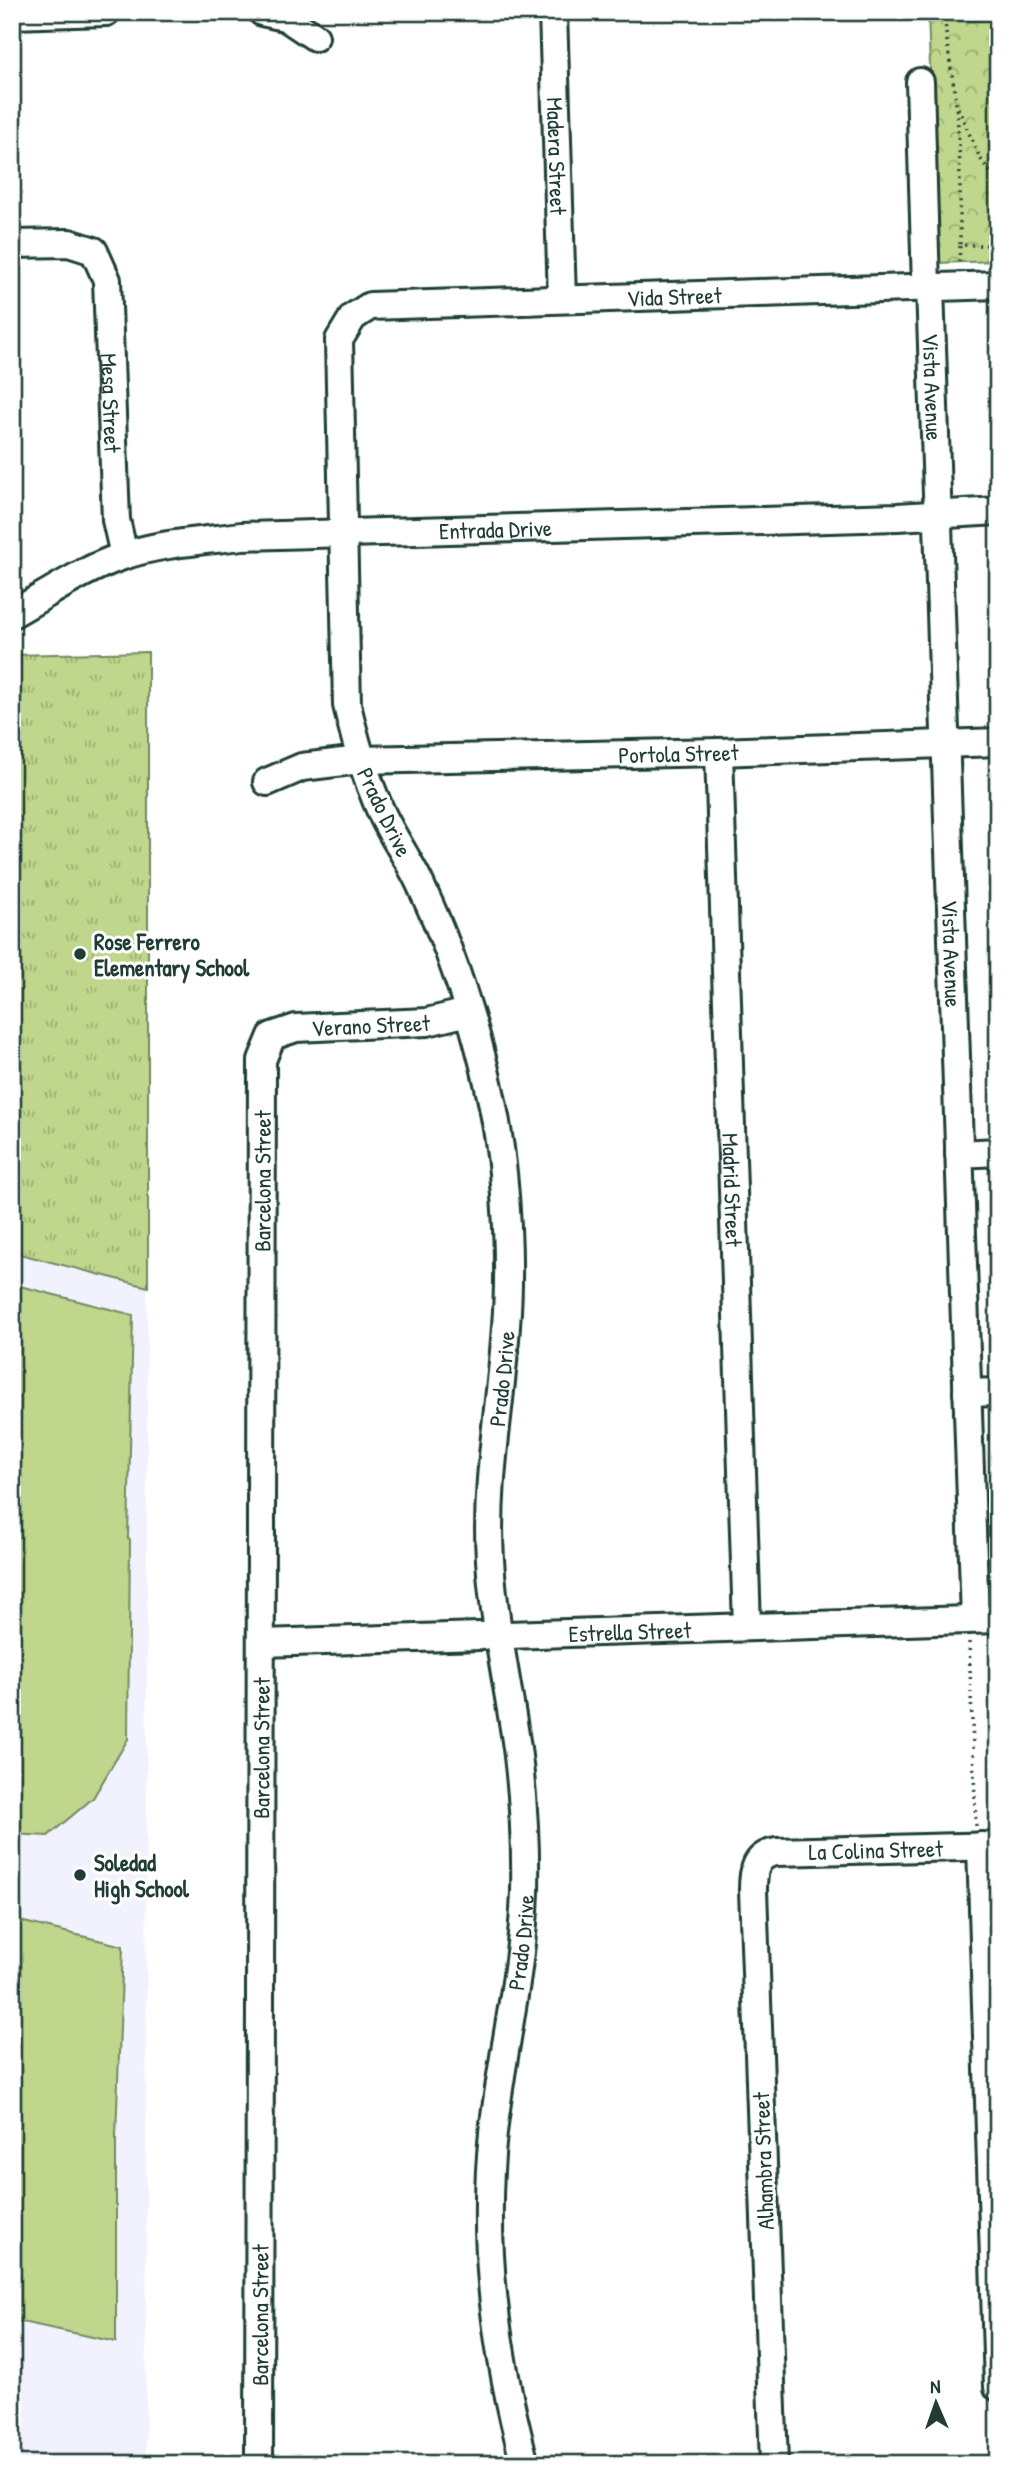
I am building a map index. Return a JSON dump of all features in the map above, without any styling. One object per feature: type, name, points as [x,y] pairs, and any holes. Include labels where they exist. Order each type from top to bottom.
[{"type":"street","points":[[12,15],[106,12]]},
{"type":"street","points":[[262,12],[285,17],[315,37]]},
{"type":"street","name":"Madera Street","points":[[553,12],[562,299]]},
{"type":"street","name":"Vista Avenue","points":[[920,82],[947,744],[967,1393],[981,1626]]},
{"type":"street","name":"Mesa Street","points":[[12,244],[69,243],[94,251],[107,280],[116,520],[124,555]]},
{"type":"street","name":"Vida Street","points":[[353,317],[370,306],[998,285]]},
{"type":"street","name":"Prado Drive","points":[[353,317],[339,340],[347,705],[360,760],[384,819],[421,885],[450,954],[490,1088],[503,1170],[508,1244],[506,1326],[490,1486],[490,1558],[498,1637],[523,1804],[525,1891],[518,1968],[493,2136],[488,2214],[490,2281],[499,2351],[509,2406],[525,2464]]},
{"type":"street","name":"Entrada Drive","points":[[12,614],[80,575],[124,555],[174,544],[242,536],[998,512]]},
{"type":"street","name":"Portola Street","points":[[267,782],[302,767],[360,760],[719,752],[998,742]]},
{"type":"street","name":"Madrid Street","points":[[719,752],[747,1627]]},
{"type":"street","name":"Verano Street","points":[[272,1036],[296,1028],[427,1022],[468,1013]]},
{"type":"street","name":"Barcelona Street","points":[[259,2464],[262,1060],[272,1036]]},
{"type":"street","points":[[959,1154],[998,1152]]},
{"type":"street","points":[[967,1393],[998,1392]]},
{"type":"street","name":"Estrella Street","points":[[262,1643],[747,1627],[981,1626]]},
{"type":"street","points":[[985,1839],[998,2386]]},
{"type":"street","name":"La Colina Street","points":[[758,1860],[764,1855],[776,1852],[985,1839]]},
{"type":"street","name":"Alhambra Street","points":[[758,1860],[754,1871],[753,1890],[774,2464]]},
{"type":"path","points":[[945,12],[960,162],[959,262]]},
{"type":"path","points":[[956,103],[974,147],[998,184]]},
{"type":"path","points":[[960,246],[998,245]]},
{"type":"path","points":[[981,1626],[985,1839]]},
{"type":"shaded area","name":"Soledad High School","points":[[148,652],[146,2464],[12,2464],[12,655]]},
{"type":"green space","points":[[928,12],[998,12],[998,261],[937,263]]},
{"type":"green space","name":"Rose Ferrero Elementary School","points":[[148,652],[148,1287],[12,1252],[12,655]]},
{"type":"green space","points":[[12,1284],[133,1315],[128,1539],[128,1739],[93,1798],[48,1836],[12,1834]]},
{"type":"green space","points":[[12,1919],[123,1946],[116,2135],[116,2342],[12,2320]]},
{"type":"place","name":"Rose Ferrero Elementary School","points":[[80,954]]},
{"type":"place","name":"Soledad High School","points":[[80,1875]]}]
